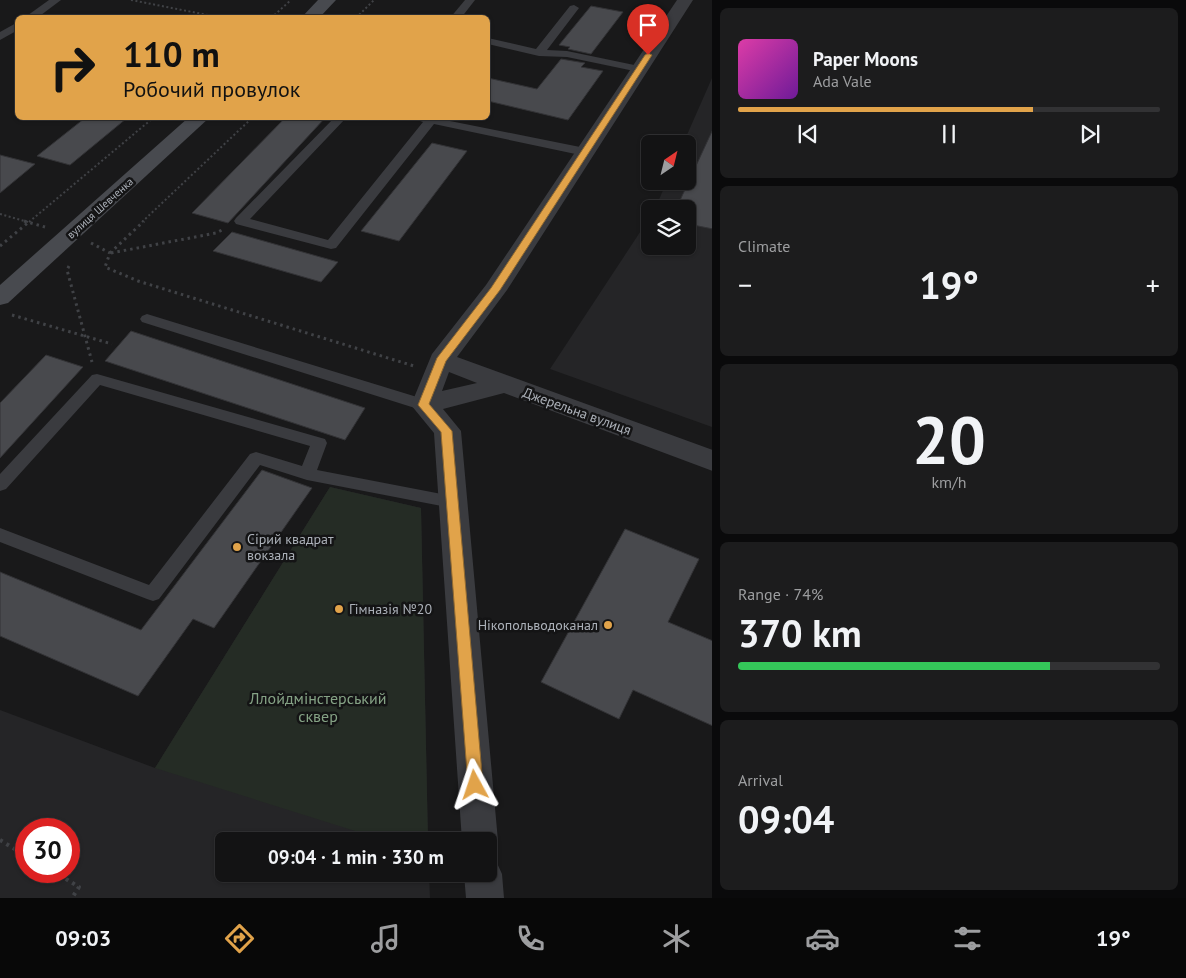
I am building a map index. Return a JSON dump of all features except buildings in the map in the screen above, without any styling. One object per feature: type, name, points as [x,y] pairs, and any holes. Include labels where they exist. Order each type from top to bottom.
[{"type":"street","points":[[312,15],[328,0]]},
{"type":"street","points":[[424,405],[439,366],[495,290],[685,0]]},
{"type":"street","name":"вулиця Шевченка","points":[[5,306],[75,236],[197,120]]},
{"type":"street","name":"Джерельна вулиця","points":[[439,366],[505,384],[712,461]]},
{"type":"street","points":[[424,405],[505,384]]},
{"type":"street","points":[[424,405],[446,431],[479,832]]},
{"type":"street","points":[[483,882],[484,898]]},
{"type":"lane","points":[[34,15],[56,0]]},
{"type":"lane","points":[[458,15],[470,0]]},
{"type":"lane","points":[[539,53],[574,8]]},
{"type":"lane","points":[[0,37],[15,27]]},
{"type":"lane","points":[[490,41],[539,53],[567,54],[640,69]]},
{"type":"lane","points":[[338,120],[241,221],[331,245],[425,120]]},
{"type":"lane","points":[[431,120],[585,152]]},
{"type":"lane","points":[[147,319],[424,405]]},
{"type":"lane","points":[[0,485],[97,379],[319,444],[307,474]]},
{"type":"lane","points":[[0,535],[154,594],[256,458],[307,474],[452,502]]},
{"type":"path","points":[[131,0],[208,15]]},
{"type":"path","points":[[274,15],[291,0]]},
{"type":"path","points":[[359,15],[374,0]]},
{"type":"path","points":[[0,246],[151,120]]},
{"type":"path","points":[[250,120],[110,253],[105,267],[138,281],[439,366]]},
{"type":"path","points":[[0,214],[75,236],[110,253],[216,233],[241,221]]},
{"type":"path","points":[[75,236],[67,270],[97,379]]},
{"type":"path","points":[[5,306],[85,337],[112,344]]},
{"type":"path","points":[[0,840],[15,849]]},
{"type":"path","points":[[72,883],[79,887],[72,898]]},
{"type":"shaded area","points":[[712,78],[712,427],[550,369],[641,231],[641,255],[696,255],[696,200],[659,200],[663,190],[696,190],[696,135],[687,135]]},
{"type":"shaded area","name":"Ллойдмінстерський сквер","points":[[330,487],[421,508],[428,832],[215,832],[215,882],[429,882],[430,898],[0,898],[0,710],[155,768]]},
{"type":"green space","name":"Ллойдмінстерський сквер","points":[[330,487],[421,508],[428,832],[358,832],[155,768]]},
{"type":"place","name":"Сірий квадрат вокзала","points":[[237,547]]},
{"type":"place","name":"Гімназія №20","points":[[339,609]]},
{"type":"place","name":"Нікопольводоканал","points":[[608,625]]},
{"type":"route","points":[[475,785],[446,431],[424,405],[441,360],[495,290],[648,55]]}]
